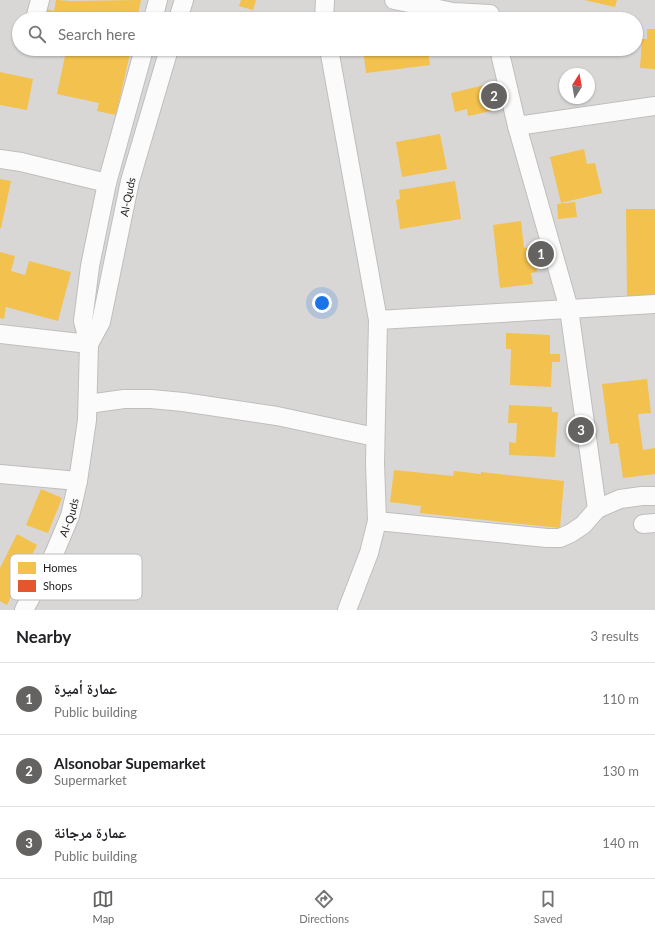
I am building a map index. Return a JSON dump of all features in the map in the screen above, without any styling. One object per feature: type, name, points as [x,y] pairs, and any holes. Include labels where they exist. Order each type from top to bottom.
[{"type":"street","points":[[37,12],[40,0]]},
{"type":"street","points":[[155,12],[158,0]]},
{"type":"street","points":[[180,12],[184,0]]},
{"type":"street","points":[[324,12],[325,0]]},
{"type":"street","points":[[394,0],[453,12],[490,11]]},
{"type":"street","name":"Al-Quds","points":[[54,554],[70,516],[78,481],[87,420],[90,344],[83,321],[90,266],[107,183],[142,56]]},
{"type":"street","name":"Al-Quds","points":[[90,344],[101,322],[130,181],[167,56]]},
{"type":"street","points":[[330,56],[378,320],[375,463],[377,521],[369,553],[347,610]]},
{"type":"street","points":[[501,56],[517,126],[569,309],[597,510]]},
{"type":"street","points":[[517,126],[655,106]]},
{"type":"street","points":[[0,159],[21,162],[107,183]]},
{"type":"street","points":[[378,320],[655,304]]},
{"type":"street","points":[[0,334],[90,344]]},
{"type":"street","points":[[88,404],[124,399],[151,399],[183,402],[277,416],[376,437]]},
{"type":"street","points":[[0,474],[78,481]]},
{"type":"street","points":[[377,521],[547,538],[560,538],[583,525],[597,510],[620,499],[655,496]]},
{"type":"street","name":"Al-Quds","points":[[24,610],[29,600]]},
{"type":"shaded area","points":[[0,0],[655,0],[655,610],[0,610]]},
{"type":"building: Homes","points":[[56,0],[141,0],[138,12],[45,12],[46,9],[54,11]]},
{"type":"building: Homes","points":[[241,0],[256,0],[253,10],[239,6]]},
{"type":"building: Homes","points":[[584,0],[617,0],[615,7]]},
{"type":"building: Homes","points":[[647,29],[655,29],[655,69],[640,68],[641,56],[643,56],[643,39],[647,39]]},
{"type":"building: Homes","points":[[65,56],[129,56],[116,115],[97,111],[99,103],[57,94]]},
{"type":"building: Homes","points":[[364,56],[429,56],[430,65],[366,73]]},
{"type":"building: Homes","points":[[0,72],[33,79],[27,110],[0,105]]},
{"type":"building: Homes","points":[[485,85],[491,111],[468,116],[467,109],[455,112],[451,93]]},
{"type":"building: Homes","points":[[440,134],[447,169],[402,177],[396,142]]},
{"type":"building: Homes","points":[[584,149],[587,164],[595,163],[602,193],[561,203],[550,157]]},
{"type":"building: Homes","points":[[0,179],[11,181],[1,228],[0,228]]},
{"type":"building: Homes","points":[[455,181],[461,219],[400,229],[396,200],[400,199],[399,190]]},
{"type":"building: Homes","points":[[575,202],[577,217],[558,219],[557,204]]},
{"type":"building: Homes","points":[[626,209],[655,209],[655,296],[627,296]]},
{"type":"building: Homes","points":[[521,221],[524,248],[537,246],[538,258],[535,259],[537,272],[531,273],[533,284],[500,288],[493,225]]},
{"type":"building: Homes","points":[[0,252],[15,256],[11,271],[25,275],[29,261],[71,272],[58,321],[6,307],[4,319],[0,318]]},
{"type":"building: Homes","points":[[506,333],[550,335],[550,354],[560,354],[560,362],[552,362],[551,387],[510,385],[511,349],[506,349]]},
{"type":"building: Homes","points":[[647,379],[651,413],[638,414],[643,450],[655,448],[655,474],[623,478],[618,443],[610,444],[602,384]]},
{"type":"building: Homes","points":[[509,405],[552,407],[552,412],[558,412],[555,457],[509,455],[509,442],[516,443],[517,423],[508,423]]},
{"type":"building: Homes","points":[[394,470],[453,476],[454,471],[481,474],[481,472],[564,481],[560,528],[420,513],[421,506],[390,502]]},
{"type":"building: Homes","points":[[41,489],[62,498],[48,533],[26,525]]},
{"type":"building: Homes","points":[[17,534],[37,545],[32,554],[10,554],[10,599],[7,605],[0,601],[0,568]]},
{"type":"place","name":"Alsonobar Supemarket","points":[[494,96]]},
{"type":"place","name":"عمارة أميرة","points":[[541,254]]},
{"type":"place","name":"عمارة مرجانة","points":[[581,430]]}]
